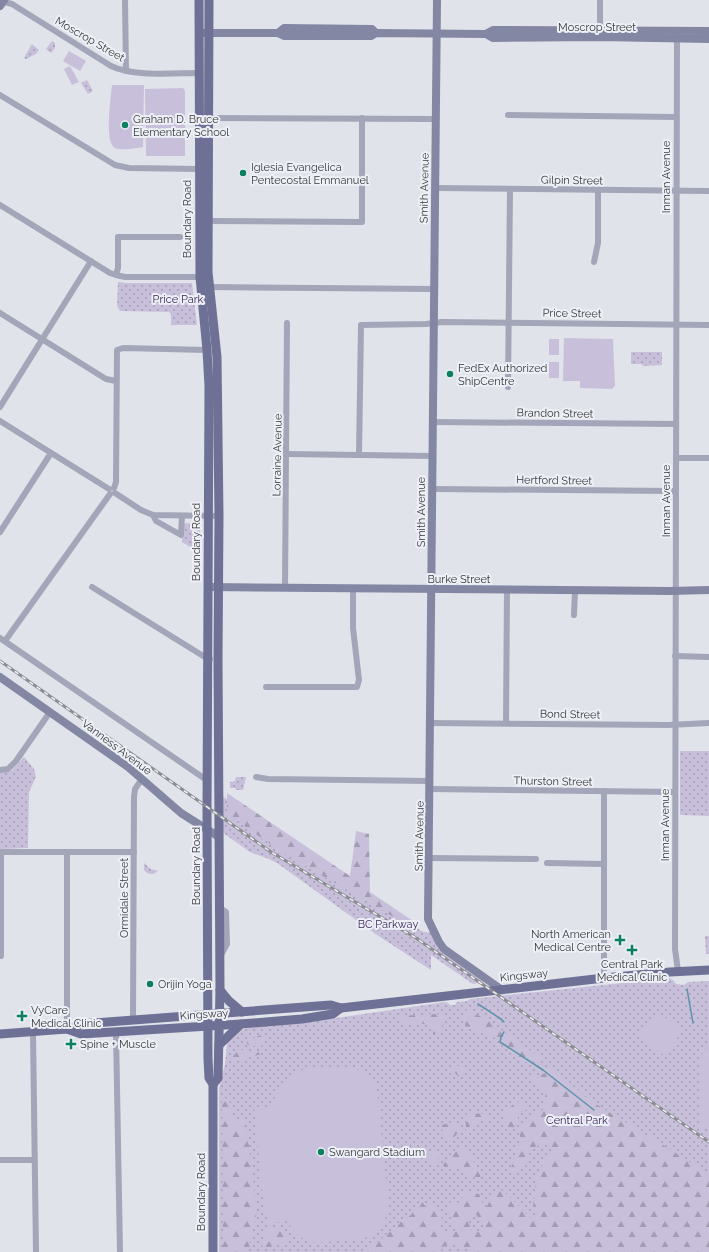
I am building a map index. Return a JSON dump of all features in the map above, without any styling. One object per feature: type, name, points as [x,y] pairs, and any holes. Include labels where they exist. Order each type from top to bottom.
[{"type":"main road","name":"Boundary Road","points":[[199,0],[204,33],[208,118],[209,287],[214,317],[217,357],[219,516],[218,660],[220,990],[218,1078],[213,1084]]},
{"type":"main road","name":"Boundary Road","points":[[209,0],[200,73],[199,170],[200,277],[209,386],[208,1026],[209,1078],[213,1084],[213,1252]]},
{"type":"main road","points":[[200,277],[204,281],[206,293],[211,304]]},
{"type":"main road","name":"Kingsway","points":[[0,1034],[67,1029],[81,1024],[219,1013],[331,1005],[342,1008],[604,978],[678,971],[709,970]]},
{"type":"main road","points":[[220,990],[229,1001],[242,1012]]},
{"type":"main road","name":"Kingsway","points":[[67,1029],[82,1034],[240,1024],[302,1019],[332,1014],[342,1008]]},
{"type":"main road","points":[[219,1046],[240,1024]]},
{"type":"street","points":[[125,0],[126,71]]},
{"type":"street","name":"Smith Avenue","points":[[437,0],[430,858],[428,918],[439,942],[444,949],[502,990]]},
{"type":"street","points":[[600,0],[600,33]]},
{"type":"street","name":"Moscrop Street","points":[[2,2],[12,4],[111,66],[126,71],[200,73]]},
{"type":"street","name":"Moscrop Street","points":[[204,33],[278,33],[284,28],[372,29],[376,33],[486,34],[493,30],[677,34],[709,31]]},
{"type":"street","name":"Moscrop Street","points":[[677,34],[709,39]]},
{"type":"street","name":"Inman Avenue","points":[[677,34],[675,948],[678,971]]},
{"type":"street","points":[[0,95],[115,166],[129,168],[199,170]]},
{"type":"street","points":[[508,115],[676,118]]},
{"type":"street","points":[[208,118],[436,119]]},
{"type":"street","points":[[208,220],[362,222],[362,118]]},
{"type":"street","name":"Gilpin Street","points":[[435,188],[709,191]]},
{"type":"street","points":[[508,386],[510,189]]},
{"type":"street","points":[[594,262],[598,243],[598,190]]},
{"type":"street","points":[[0,205],[116,275],[125,277],[200,277]]},
{"type":"street","points":[[116,275],[118,268],[118,237],[180,237]]},
{"type":"street","points":[[0,407],[91,261]]},
{"type":"street","points":[[209,287],[434,289]]},
{"type":"street","points":[[0,313],[106,379],[116,382]]},
{"type":"street","name":"Lorraine Avenue","points":[[285,588],[288,323]]},
{"type":"street","name":"Price Street","points":[[359,455],[361,325],[434,323],[709,324]]},
{"type":"street","points":[[2,640],[112,491],[116,482],[116,382],[118,349],[207,350]]},
{"type":"street","points":[[0,422],[141,510],[153,515],[219,516]]},
{"type":"street","name":"Brandon Street","points":[[433,422],[676,424]]},
{"type":"street","points":[[0,532],[51,454]]},
{"type":"street","points":[[286,454],[433,456]]},
{"type":"street","points":[[676,458],[709,458]]},
{"type":"street","name":"Hertford Street","points":[[432,489],[676,491]]},
{"type":"street","points":[[153,515],[156,521],[181,535],[182,516]]},
{"type":"street","points":[[92,587],[208,659],[218,660]]},
{"type":"street","name":"Burke Street","points":[[208,587],[575,591],[709,590]]},
{"type":"street","points":[[266,687],[357,687],[358,680],[353,623],[353,588]]},
{"type":"street","points":[[506,723],[507,590]]},
{"type":"street","points":[[574,615],[575,591]]},
{"type":"street","name":"Vanness Avenue","points":[[2,640],[208,780]]},
{"type":"street","points":[[675,656],[709,657]]},
{"type":"street","name":"Vanness Avenue","points":[[0,677],[120,760],[181,813],[219,837]]},
{"type":"street","points":[[2,770],[8,769],[16,761],[50,712]]},
{"type":"street","name":"Bond Street","points":[[431,723],[626,725],[709,723]]},
{"type":"street","name":"Thurston Street","points":[[256,777],[268,779],[430,785],[675,792]]},
{"type":"street","name":"Ormidale Street","points":[[134,1020],[134,792],[142,779]]},
{"type":"street","points":[[604,791],[604,978]]},
{"type":"street","points":[[1,956],[1,852],[134,852]]},
{"type":"street","points":[[67,852],[67,1029]]},
{"type":"street","points":[[430,858],[536,859]]},
{"type":"street","points":[[547,863],[604,864]]},
{"type":"street","points":[[33,1032],[36,1252]]},
{"type":"street","points":[[116,1032],[120,1252]]},
{"type":"street","points":[[0,1160],[34,1160]]},
{"type":"green space","points":[[52,41],[55,43],[55,48],[51,53],[46,49]]},
{"type":"green space","points":[[32,44],[39,50],[36,54],[26,59],[24,58]]},
{"type":"green space","points":[[69,51],[86,61],[80,71],[63,61]]},
{"type":"green space","points":[[70,66],[79,82],[72,85],[64,69]]},
{"type":"green space","points":[[87,80],[93,91],[88,94],[81,83]]},
{"type":"green space","points":[[112,85],[144,85],[143,147],[121,149],[115,148],[112,144],[110,138],[109,119]]},
{"type":"green space","points":[[183,88],[185,91],[185,156],[146,156],[145,89]]},
{"type":"green space","name":"Price Park","points":[[118,282],[192,283],[197,325],[171,325],[171,314],[169,312],[120,311],[117,306]]},
{"type":"green space","points":[[564,338],[613,339],[615,386],[612,389],[580,388],[580,381],[563,381]]},
{"type":"green space","points":[[549,339],[559,339],[559,355],[549,355]]},
{"type":"green space","points":[[631,352],[662,352],[662,365],[643,366],[641,364],[631,364]]},
{"type":"green space","points":[[549,362],[559,362],[559,378],[549,378]]},
{"type":"green space","points":[[184,524],[200,524],[200,553],[182,542]]},
{"type":"green space","points":[[680,751],[709,751],[709,816],[680,815]]},
{"type":"green space","points":[[24,757],[34,769],[36,777],[29,792],[28,848],[0,849],[0,773],[11,771]]},
{"type":"green space","points":[[236,777],[246,777],[243,790],[230,788],[230,782],[235,781]]},
{"type":"green space","points":[[227,793],[350,876],[356,831],[369,834],[370,892],[413,921],[409,926],[280,851],[227,814]]},
{"type":"green space","name":"BC Parkway","points":[[222,796],[416,924],[421,931],[430,932],[434,938],[486,982],[473,984],[431,955],[431,970],[377,935],[277,863],[250,852],[223,832]]},
{"type":"green space","points":[[144,863],[151,869],[158,871],[152,874],[147,873],[144,870]]},
{"type":"green space","points":[[705,936],[709,936],[709,954],[706,954]]},
{"type":"green space","name":"Central Park","points":[[669,978],[676,984],[684,985],[688,982],[709,981],[709,1252],[219,1252],[219,1088],[225,1064],[227,1043],[241,1030],[251,1027],[309,1022],[445,1002],[450,1005],[455,1005],[457,1002],[467,1001],[470,999]]},
{"type":"green space","points":[[467,1010],[486,1019],[539,1057],[542,1067],[536,1062],[522,1062],[507,1045],[498,1039],[483,1034],[465,1025],[464,1013]]},
{"type":"green space","points":[[657,1012],[683,1030],[665,1056],[639,1037]]},
{"type":"green space","points":[[437,1014],[446,1016],[440,1035],[433,1034],[432,1027],[421,1023],[413,1025],[396,1020],[397,1016]]},
{"type":"green space","points":[[263,1034],[266,1035],[267,1038],[263,1040],[262,1046],[251,1046],[247,1044],[247,1041]]},
{"type":"green space","points":[[709,1046],[709,1127],[701,1128],[701,1055]]},
{"type":"green space","points":[[244,1049],[252,1053],[261,1052],[261,1054],[242,1060],[233,1060],[233,1056],[237,1052]]},
{"type":"green space","points":[[547,1063],[591,1101],[689,1161],[709,1175],[709,1252],[474,1252],[450,1243],[443,1247],[440,1252],[432,1250],[432,1252],[352,1252],[365,1251],[381,1239],[411,1215],[421,1200],[425,1206],[436,1204],[443,1221],[437,1227],[450,1232],[463,1230],[452,1227],[453,1221],[447,1212],[450,1202],[460,1203],[464,1190],[479,1194],[485,1210],[493,1195],[502,1190],[536,1223],[533,1202],[537,1174],[552,1149],[544,1144],[530,1148],[529,1163],[512,1174],[510,1171],[521,1140],[519,1131],[534,1111],[543,1110],[546,1092],[530,1077],[547,1073]],"holes":[[[476,1214],[485,1229],[483,1232],[471,1231],[468,1220]]]},
{"type":"green space","points":[[451,1066],[463,1066],[464,1071],[459,1077],[451,1069]]},
{"type":"green space","name":"Swangard Stadium","points":[[348,1067],[366,1074],[371,1079],[377,1091],[389,1207],[383,1223],[373,1234],[368,1237],[363,1239],[316,1243],[299,1236],[287,1221],[267,1224],[267,1217],[264,1211],[254,1108],[267,1110],[286,1080],[297,1072],[311,1068]]},
{"type":"green space","points":[[222,1098],[229,1099],[234,1121],[243,1120],[248,1139],[257,1211],[248,1252],[223,1252]]},
{"type":"green space","points":[[517,1101],[527,1109],[518,1114],[518,1125],[507,1133],[504,1113]]},
{"type":"green space","points":[[470,1113],[486,1114],[487,1119],[473,1124],[470,1132],[466,1132],[466,1115]]},
{"type":"green space","points":[[454,1122],[460,1131],[450,1141],[443,1133],[441,1125]]},
{"type":"green space","points":[[435,1148],[442,1154],[432,1166],[425,1160]]},
{"type":"green space","points":[[461,1148],[471,1154],[481,1178],[468,1174],[460,1164],[447,1171],[443,1165],[448,1158]]},
{"type":"green space","points":[[279,1228],[290,1240],[264,1249],[262,1247],[265,1229]]},
{"type":"waterway","points":[[687,989],[693,1023]]},
{"type":"waterway","points":[[478,1004],[504,1022]]},
{"type":"waterway","points":[[504,1032],[500,1042],[543,1070],[594,1110]]},
{"type":"railway","points":[[0,661],[271,852],[416,938],[709,1142]]},
{"type":"place","name":"Graham D. Bruce Elementary School","points":[[125,125]]},
{"type":"place","name":"Iglesia Evangelica Pentecostal Emmanuel","points":[[243,173]]},
{"type":"place","name":"FedEx Authorized ShipCentre","points":[[450,374]]},
{"type":"place","name":"North American Medical Centre","points":[[620,940]]},
{"type":"place","name":"Central Park Medical Clinic","points":[[632,950]]},
{"type":"place","name":"Orijin Yoga","points":[[150,984]]},
{"type":"place","name":"VyCare Medical Clinic","points":[[22,1016]]},
{"type":"place","name":"Spine + Muscle","points":[[71,1044]]},
{"type":"place","name":"Swangard Stadium","points":[[321,1152]]}]
